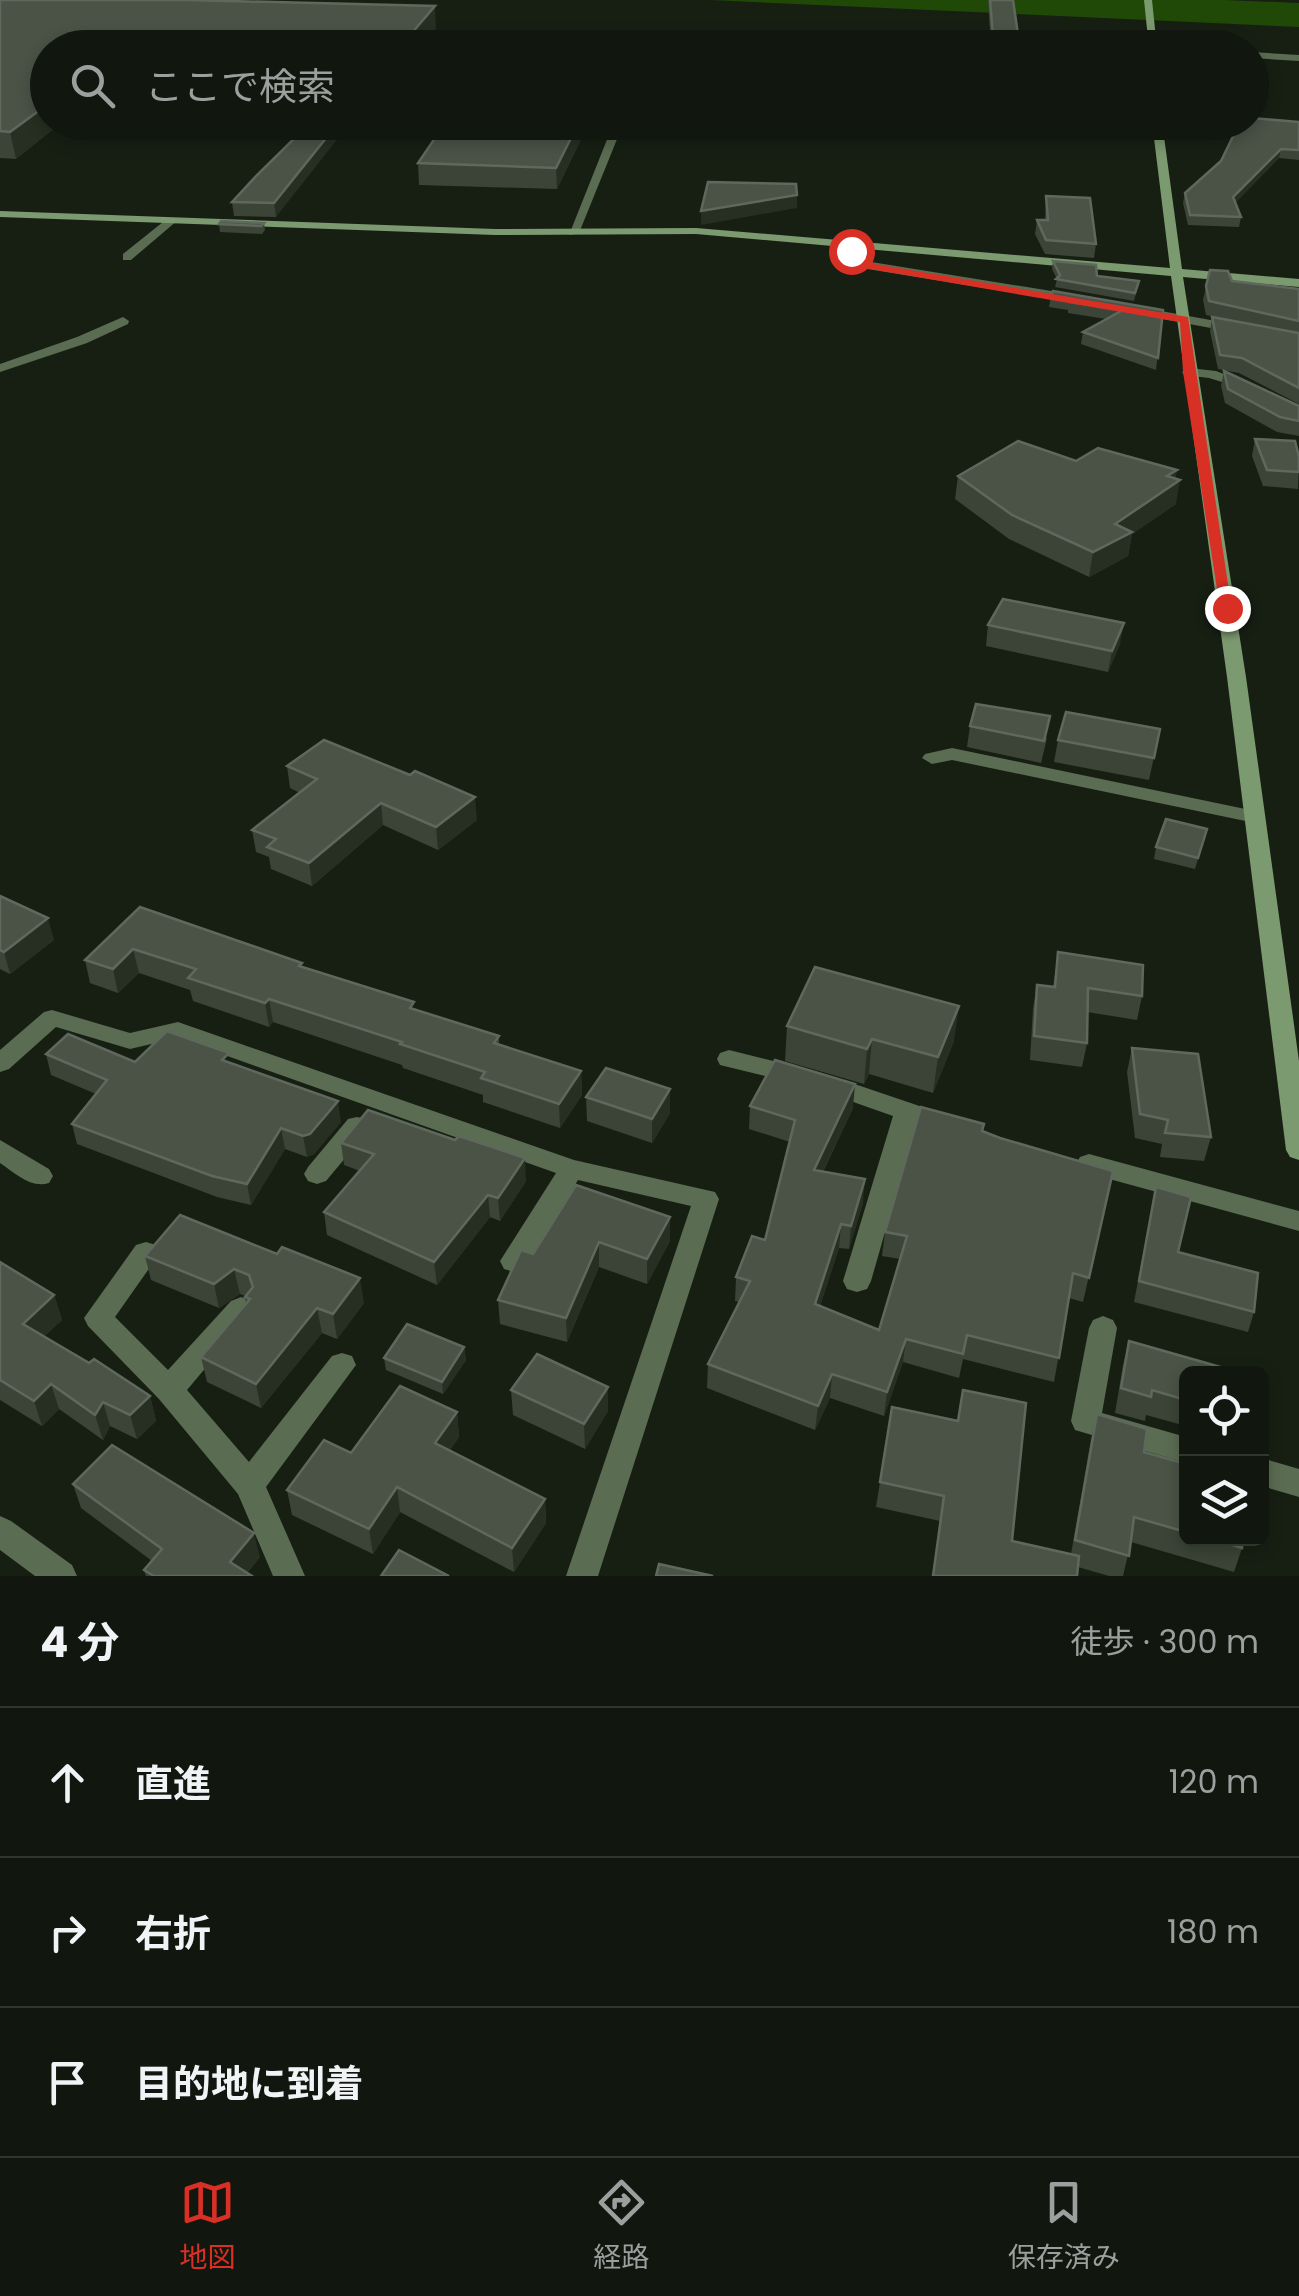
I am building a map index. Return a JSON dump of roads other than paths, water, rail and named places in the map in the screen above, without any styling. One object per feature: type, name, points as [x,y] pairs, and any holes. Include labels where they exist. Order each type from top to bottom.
[{"type":"street","points":[[1148,0],[1151,30]]},
{"type":"street","points":[[1269,56],[1299,58]]},
{"type":"street","points":[[573,233],[612,140]]},
{"type":"street","points":[[1160,140],[1174,272],[1185,319],[1189,372],[1227,608],[1299,1150]]},
{"type":"street","points":[[0,214],[573,233],[696,231],[1299,283]]},
{"type":"street","points":[[128,257],[172,220]]},
{"type":"street","points":[[851,243],[853,263],[1092,301]]},
{"type":"street","points":[[1124,308],[1261,333]]},
{"type":"street","points":[[0,368],[82,340],[123,321]]},
{"type":"street","points":[[1189,372],[1232,380],[1264,395]]},
{"type":"street","points":[[932,758],[952,754],[1255,818]]},
{"type":"street","points":[[0,1062],[52,1018],[130,1042],[178,1030],[572,1170],[706,1198],[582,1576]]},
{"type":"street","points":[[729,1059],[830,1084],[906,1114],[962,1129]]},
{"type":"street","points":[[317,1174],[378,1101]]},
{"type":"street","points":[[857,1281],[906,1114]]},
{"type":"street","points":[[0,1150],[40,1176]]},
{"type":"street","points":[[1056,1155],[1299,1221]]},
{"type":"street","points":[[514,1261],[572,1170]]},
{"type":"street","points":[[146,1254],[98,1318],[170,1390],[250,1484],[289,1576]]},
{"type":"street","points":[[170,1390],[241,1309]]},
{"type":"street","points":[[1103,1328],[1086,1421],[1179,1448]]},
{"type":"street","points":[[250,1484],[342,1365]]},
{"type":"street","points":[[1269,1474],[1299,1483]]},
{"type":"street","points":[[0,1531],[61,1576]]}]
